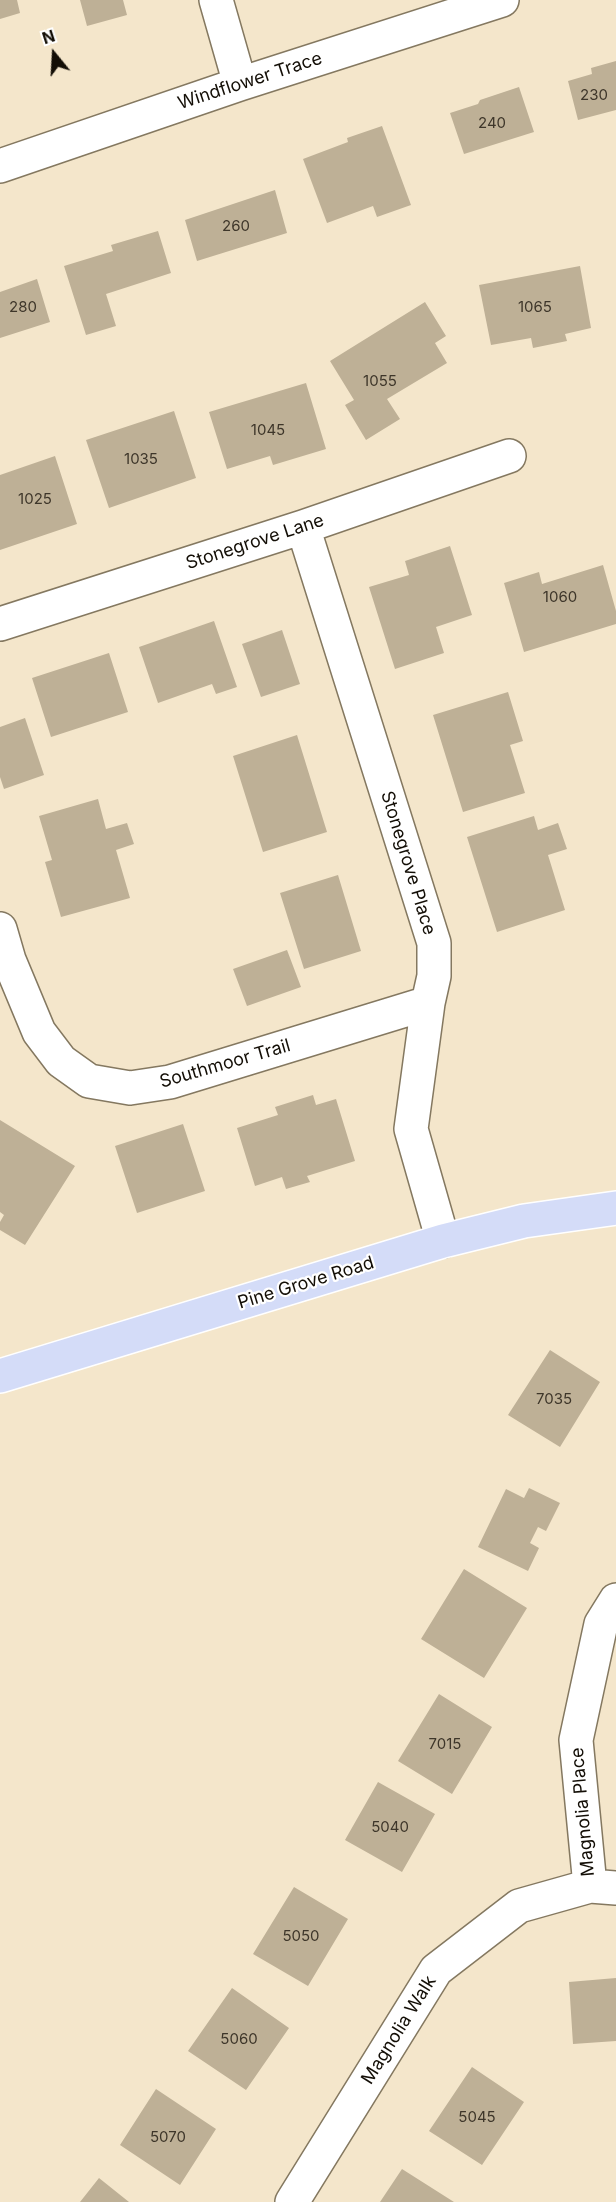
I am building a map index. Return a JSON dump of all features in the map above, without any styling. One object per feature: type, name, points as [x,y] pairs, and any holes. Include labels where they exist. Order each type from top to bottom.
[{"type":"main road","name":"Pine Grove Road","points":[[0,1376],[443,1241],[524,1221],[616,1208]]},
{"type":"street","points":[[216,0],[240,84]]},
{"type":"street","name":"Windflower Trace","points":[[0,166],[240,84],[502,0]]},
{"type":"street","name":"Stonegrove Lane","points":[[0,624],[303,526],[509,456]]},
{"type":"street","name":"Stonegrove Place","points":[[303,526],[434,944],[434,976],[428,1003],[411,1129],[443,1241]]},
{"type":"street","name":"Southmoor Trail","points":[[0,929],[9,960],[39,1032],[61,1061],[89,1081],[130,1088],[170,1082],[428,1003]]},
{"type":"street","name":"Magnolia Place","points":[[603,1887],[576,1740],[601,1624],[616,1600]]},
{"type":"street","name":"Magnolia Walk","points":[[292,2202],[436,1970],[519,1906],[603,1887]]},
{"type":"building","points":[[0,0],[17,0],[20,13],[0,19]]},
{"type":"building","points":[[80,0],[123,0],[127,15],[87,26]]},
{"type":"building","points":[[616,61],[616,110],[578,120],[568,81],[592,74],[591,68]]},
{"type":"building","points":[[519,87],[534,132],[464,154],[450,113]]},
{"type":"building","points":[[382,126],[411,205],[377,217],[373,206],[327,223],[303,159],[348,142],[347,138]]},
{"type":"building","points":[[275,190],[287,233],[197,261],[185,220]]},
{"type":"building","points":[[158,231],[171,273],[106,294],[116,326],[86,335],[64,266],[113,251],[111,245]]},
{"type":"building","points":[[580,266],[591,328],[565,334],[567,341],[533,348],[531,338],[491,345],[479,285]]},
{"type":"building","points":[[37,279],[50,322],[0,338],[0,292]]},
{"type":"building","points":[[425,302],[446,336],[435,343],[447,363],[387,399],[400,419],[366,440],[345,405],[354,400],[330,361]]},
{"type":"building","points":[[306,383],[326,449],[273,465],[270,456],[227,469],[209,412]]},
{"type":"building","points":[[174,411],[196,478],[109,508],[86,440]]},
{"type":"building","points":[[55,456],[77,524],[0,550],[0,475]]},
{"type":"building","points":[[450,546],[472,615],[436,627],[444,653],[395,669],[369,587],[409,575],[405,561]]},
{"type":"building","points":[[603,565],[616,611],[616,624],[524,652],[504,583],[539,572],[542,584]]},
{"type":"building","points":[[214,621],[237,687],[216,694],[212,684],[158,703],[139,647]]},
{"type":"building","points":[[282,630],[300,684],[261,697],[242,644]]},
{"type":"building","points":[[109,653],[128,712],[51,737],[32,678]]},
{"type":"building","points":[[508,692],[523,741],[510,745],[525,793],[463,812],[433,715]]},
{"type":"building","points":[[25,718],[44,775],[4,789],[0,777],[0,727]]},
{"type":"building","points":[[297,735],[327,832],[263,852],[233,756]]},
{"type":"building","points":[[98,799],[106,829],[127,823],[134,844],[116,850],[130,898],[61,917],[45,862],[52,860],[39,816]]},
{"type":"building","points":[[534,816],[538,830],[558,823],[567,849],[548,855],[565,910],[497,932],[467,837]]},
{"type":"building","points":[[338,875],[361,951],[304,969],[280,893]]},
{"type":"building","points":[[287,950],[301,987],[247,1006],[233,969]]},
{"type":"building","points":[[313,1095],[316,1105],[336,1099],[355,1161],[307,1176],[310,1182],[286,1189],[282,1177],[255,1186],[237,1128],[278,1115],[275,1107]]},
{"type":"building","points":[[0,1120],[75,1166],[25,1245],[0,1230],[0,1222],[4,1215],[0,1212]]},
{"type":"building","points":[[183,1124],[205,1191],[137,1213],[115,1146]]},
{"type":"building","points":[[550,1350],[600,1382],[560,1447],[508,1415]]},
{"type":"building","points":[[529,1488],[560,1503],[546,1531],[538,1527],[530,1543],[539,1548],[528,1571],[478,1547],[506,1489],[524,1498]]},
{"type":"building","points":[[464,1569],[527,1608],[484,1678],[421,1639]]},
{"type":"building","points":[[439,1694],[492,1727],[452,1794],[398,1761]]},
{"type":"building","points":[[378,1782],[435,1814],[402,1872],[345,1840]]},
{"type":"building","points":[[294,1887],[348,1919],[308,1986],[253,1954]]},
{"type":"building","points":[[616,1978],[616,2041],[573,2044],[569,1982]]},
{"type":"building","points":[[232,1988],[289,2028],[246,2090],[188,2051]]},
{"type":"building","points":[[472,2067],[524,2102],[482,2165],[429,2131]]},
{"type":"building","points":[[156,2089],[216,2129],[180,2185],[120,2145]]},
{"type":"building","points":[[402,2169],[454,2202],[380,2202]]},
{"type":"building","points":[[99,2178],[129,2202],[80,2202]]}]
